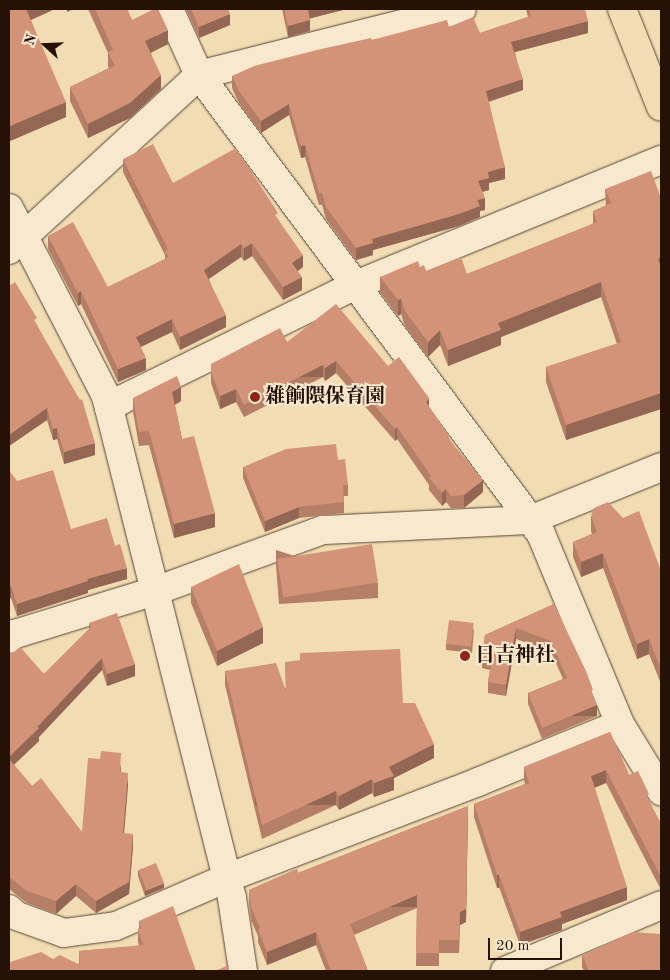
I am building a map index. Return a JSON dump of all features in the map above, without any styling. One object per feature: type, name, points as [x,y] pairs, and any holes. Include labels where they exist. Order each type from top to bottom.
[{"type":"main road","points":[[622,9],[661,107]]},
{"type":"street","points":[[169,9],[199,74],[541,534],[620,724],[661,791]]},
{"type":"street","points":[[17,243],[40,224],[199,74],[462,9]]},
{"type":"street","points":[[109,408],[132,394],[356,285],[661,160]]},
{"type":"street","points":[[9,208],[17,243],[105,394],[232,898],[244,971]]},
{"type":"street","points":[[11,632],[155,591],[323,530],[530,520],[661,467]]},
{"type":"street","points":[[9,909],[16,916],[64,933],[116,926],[227,878],[478,782],[620,724]]},
{"type":"street","points":[[505,971],[661,905]]},
{"type":"building","points":[[9,9],[26,9],[66,102],[10,126],[9,123]]},
{"type":"building","points":[[95,9],[127,9],[132,20],[154,9],[158,9],[168,30],[145,41],[161,75],[130,103],[88,124],[70,87],[115,66],[108,52],[113,50]]},
{"type":"building","points":[[191,9],[228,9],[230,14],[199,27]]},
{"type":"building","points":[[284,9],[308,9],[310,20],[288,26]]},
{"type":"building","points":[[529,9],[585,9],[588,21],[511,42],[523,79],[486,91],[505,167],[488,172],[489,178],[478,181],[485,198],[477,200],[480,206],[459,214],[372,239],[373,243],[356,248],[326,207],[322,193],[319,193],[305,145],[301,146],[289,104],[261,121],[239,91],[232,76],[254,66],[371,38],[372,40],[447,20],[449,27],[473,17],[480,33],[531,16]]},
{"type":"building","points":[[153,144],[173,183],[236,148],[278,213],[275,215],[303,255],[292,263],[302,277],[283,287],[252,243],[244,248],[241,244],[204,270],[226,315],[180,337],[172,319],[136,337],[146,358],[118,369],[81,291],[78,293],[48,236],[73,222],[108,287],[169,257],[165,252],[168,249],[123,159]]},
{"type":"building","points":[[651,171],[661,198],[661,257],[658,259],[661,267],[661,393],[566,425],[546,367],[621,342],[601,282],[498,323],[501,330],[448,350],[440,330],[428,342],[405,311],[401,299],[398,300],[380,277],[418,261],[420,267],[424,265],[426,271],[461,257],[467,274],[597,222],[593,211],[611,203],[605,189]]},
{"type":"building","points":[[15,282],[37,318],[34,320],[80,400],[82,399],[95,443],[64,452],[57,428],[53,429],[47,408],[9,435],[9,286]]},
{"type":"building","points":[[336,304],[388,366],[399,357],[429,398],[426,402],[449,435],[447,437],[483,480],[464,495],[451,496],[446,489],[442,493],[429,478],[431,476],[397,427],[395,429],[336,361],[325,368],[323,365],[244,405],[236,389],[220,396],[211,371],[211,364],[280,328],[287,342]]},
{"type":"building","points":[[177,376],[181,387],[172,392],[182,439],[194,436],[215,513],[174,524],[149,431],[139,432],[133,398]]},
{"type":"building","points":[[336,444],[338,460],[345,459],[348,485],[343,485],[344,502],[299,507],[265,521],[243,467],[286,449]]},
{"type":"building","points":[[9,470],[17,481],[53,470],[71,529],[107,518],[115,546],[120,544],[127,568],[87,579],[88,581],[17,604],[11,586],[9,587]]},
{"type":"building","points":[[608,502],[623,518],[639,511],[661,571],[661,669],[649,639],[637,644],[603,553],[581,562],[573,542],[597,532],[591,516],[594,508]]},
{"type":"building","points":[[372,544],[378,583],[283,598],[277,559]]},
{"type":"building","points":[[239,564],[263,627],[217,651],[191,587]]},
{"type":"building","points":[[554,604],[586,671],[597,705],[542,728],[528,693],[567,678],[551,641],[516,628],[506,685],[488,682],[492,659],[482,658],[485,635]]},
{"type":"building","points":[[117,613],[135,664],[107,674],[102,658],[37,727],[39,728],[9,757],[9,656],[20,647],[44,674],[91,627],[89,623]]},
{"type":"building","points":[[449,620],[474,623],[471,647],[446,644]]},
{"type":"building","points":[[400,649],[403,703],[415,703],[434,744],[389,767],[394,776],[374,783],[372,779],[339,796],[336,791],[262,825],[225,671],[276,663],[286,691],[285,662],[300,660],[300,653]]},
{"type":"building","points":[[610,732],[629,775],[638,771],[649,794],[646,796],[661,824],[661,874],[606,770],[591,776],[627,887],[560,912],[562,917],[520,932],[499,875],[497,875],[474,804],[529,783],[524,767]]},
{"type":"building","points":[[101,751],[121,753],[120,772],[128,773],[123,833],[133,834],[129,882],[96,901],[76,884],[56,901],[27,891],[9,877],[9,759],[32,786],[41,778],[82,832],[88,758],[100,759]]},
{"type":"building","points":[[468,806],[466,909],[460,912],[459,940],[439,940],[439,953],[416,953],[417,895],[350,924],[368,971],[331,971],[316,932],[267,952],[251,907],[249,890],[297,869],[298,873]]},
{"type":"building","points":[[156,863],[164,883],[147,891],[138,870]]},
{"type":"building","points":[[173,906],[196,971],[9,971],[10,962],[41,952],[53,959],[60,955],[80,965],[79,951],[143,945],[138,929],[141,928],[139,921]]},
{"type":"building","points":[[633,932],[661,934],[661,971],[589,971],[582,955]]},
{"type":"building","points":[[229,965],[228,971],[215,971]]},
{"type":"place","name":"雑餉隈保育園","points":[[255,397]]},
{"type":"place","name":"日吉神社","points":[[465,656]]}]
